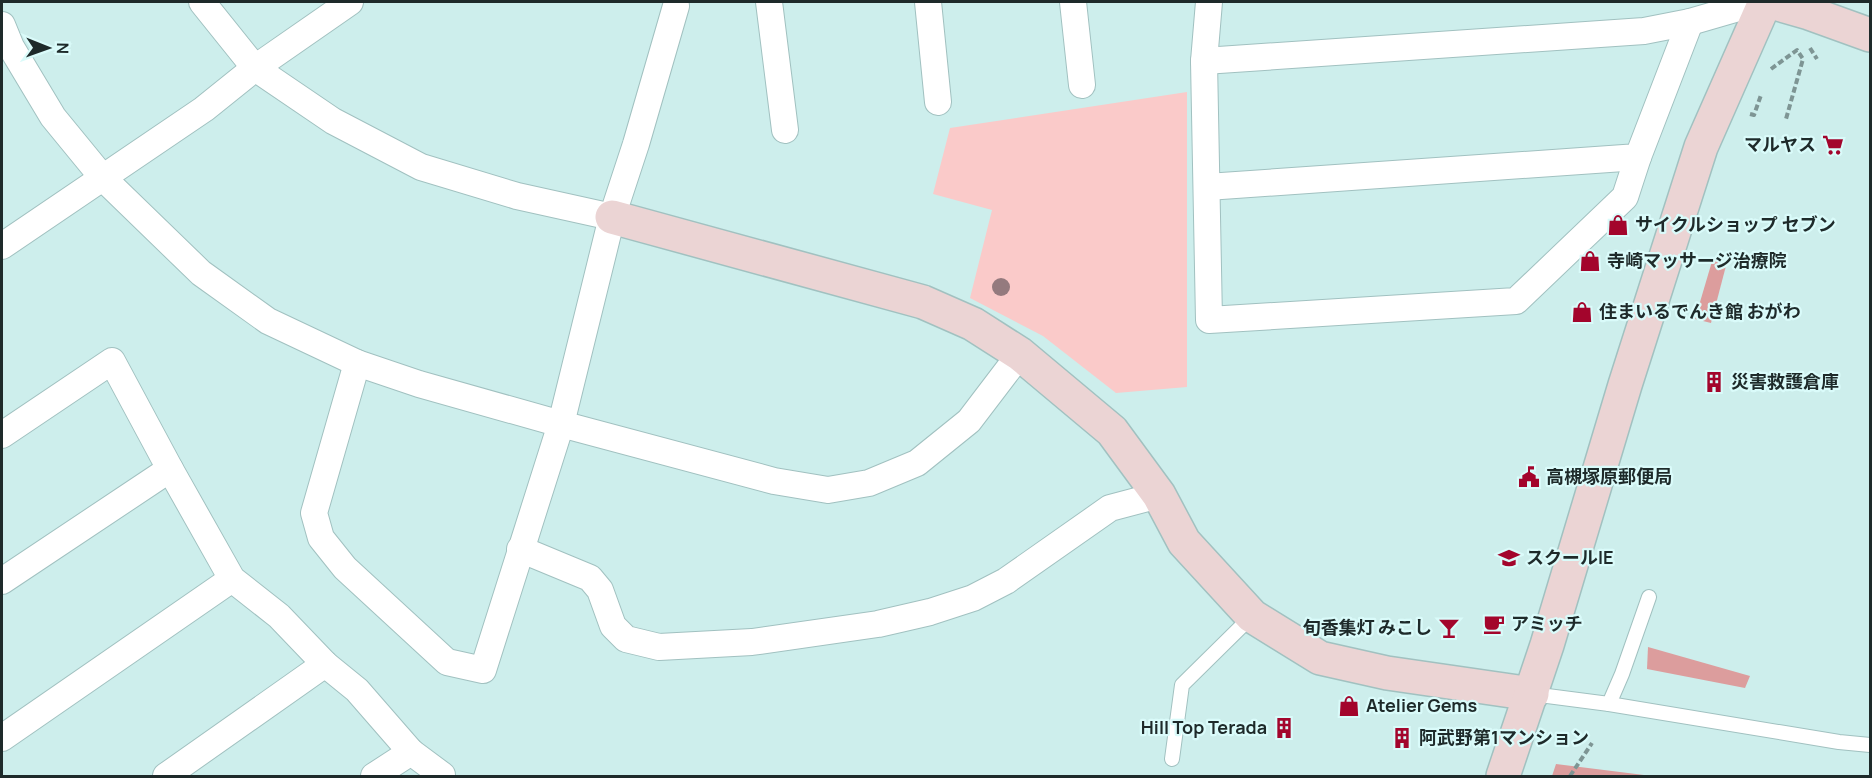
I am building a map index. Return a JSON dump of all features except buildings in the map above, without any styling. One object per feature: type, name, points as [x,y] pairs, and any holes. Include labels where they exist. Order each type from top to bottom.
[{"type":"street","points":[[202,2],[255,68],[333,121],[421,167],[517,196],[612,217],[923,302],[973,324],[1020,354],[1112,431],[1159,495],[1184,542],[1252,616],[1320,658],[1387,673],[1532,694]]},
{"type":"street","points":[[2,246],[204,109],[255,68],[350,2]]},
{"type":"street","points":[[769,2],[785,130]]},
{"type":"street","points":[[928,2],[938,102]]},
{"type":"street","points":[[1073,2],[1082,85]]},
{"type":"street","points":[[1209,2],[1204,61],[1209,320],[1516,301],[1625,197],[1690,22]]},
{"type":"street","points":[[1204,61],[1644,31],[1690,22],[1759,2]]},
{"type":"street","points":[[1503,777],[1532,694],[1701,147],[1765,2]]},
{"type":"street","points":[[1771,2],[1870,35]]},
{"type":"street","points":[[357,363],[314,513],[321,538],[345,568],[447,662],[483,670],[561,424],[612,217],[636,144],[676,3]]},
{"type":"street","points":[[2,25],[11,47],[53,117],[103,178],[201,273],[268,321],[357,363],[419,384],[774,481],[828,490],[869,483],[917,463],[969,421],[1020,354]]},
{"type":"street","points":[[1207,187],[1638,157]]},
{"type":"street","points":[[2,435],[112,361],[232,579],[279,616],[325,664],[357,690],[411,752],[442,777]]},
{"type":"street","points":[[2,581],[170,470]]},
{"type":"street","points":[[520,549],[590,578],[600,590],[613,626],[626,639],[659,647],[752,642],[878,624],[930,612],[972,598],[1006,581],[1110,508],[1159,495]]},
{"type":"street","points":[[2,738],[232,579]]},
{"type":"street","points":[[166,777],[325,664]]},
{"type":"street","points":[[374,777],[411,752]]},
{"type":"lane","points":[[1609,704],[1649,597]]},
{"type":"lane","points":[[1172,759],[1182,686],[1252,616]]},
{"type":"lane","points":[[1532,694],[1870,745]]},
{"type":"path","points":[[1809,47],[1817,59]]},
{"type":"path","points":[[1767,78],[1771,69],[1797,50],[1803,59],[1786,119]]},
{"type":"path","points":[[1749,114],[1754,115],[1764,88]]},
{"type":"path","points":[[1570,777],[1592,743]]},
{"type":"shaded area","points":[[1187,92],[1187,387],[1116,393],[1043,336],[970,298],[992,210],[933,194],[950,128]]},
{"type":"shaded area","points":[[1713,258],[1727,262],[1711,323],[1695,319]]},
{"type":"shaded area","points":[[1648,647],[1750,676],[1745,688],[1647,669]]},
{"type":"shaded area","points":[[1556,764],[1652,776],[1552,776]]},
{"type":"place","name":"マルヤス","points":[[1833,145]]},
{"type":"place","name":"サイクルショップ セブン","points":[[1618,225]]},
{"type":"place","name":"寺崎マッサージ治療院","points":[[1590,261]]},
{"type":"place","name":"住まいるでんき館 おがわ","points":[[1582,312]]},
{"type":"place","name":"災害救護倉庫","points":[[1714,382]]},
{"type":"place","name":"高槻塚原郵便局","points":[[1529,477]]},
{"type":"place","name":"スクールIE","points":[[1509,558]]},
{"type":"place","name":"アミッチ","points":[[1494,624]]},
{"type":"place","name":"旬香集灯 みこし","points":[[1449,628]]},
{"type":"place","name":"Atelier Gems","points":[[1349,706]]},
{"type":"place","name":"Hill Top Terada","points":[[1284,728]]},
{"type":"place","name":"阿武野第1マンション","points":[[1402,738]]}]
